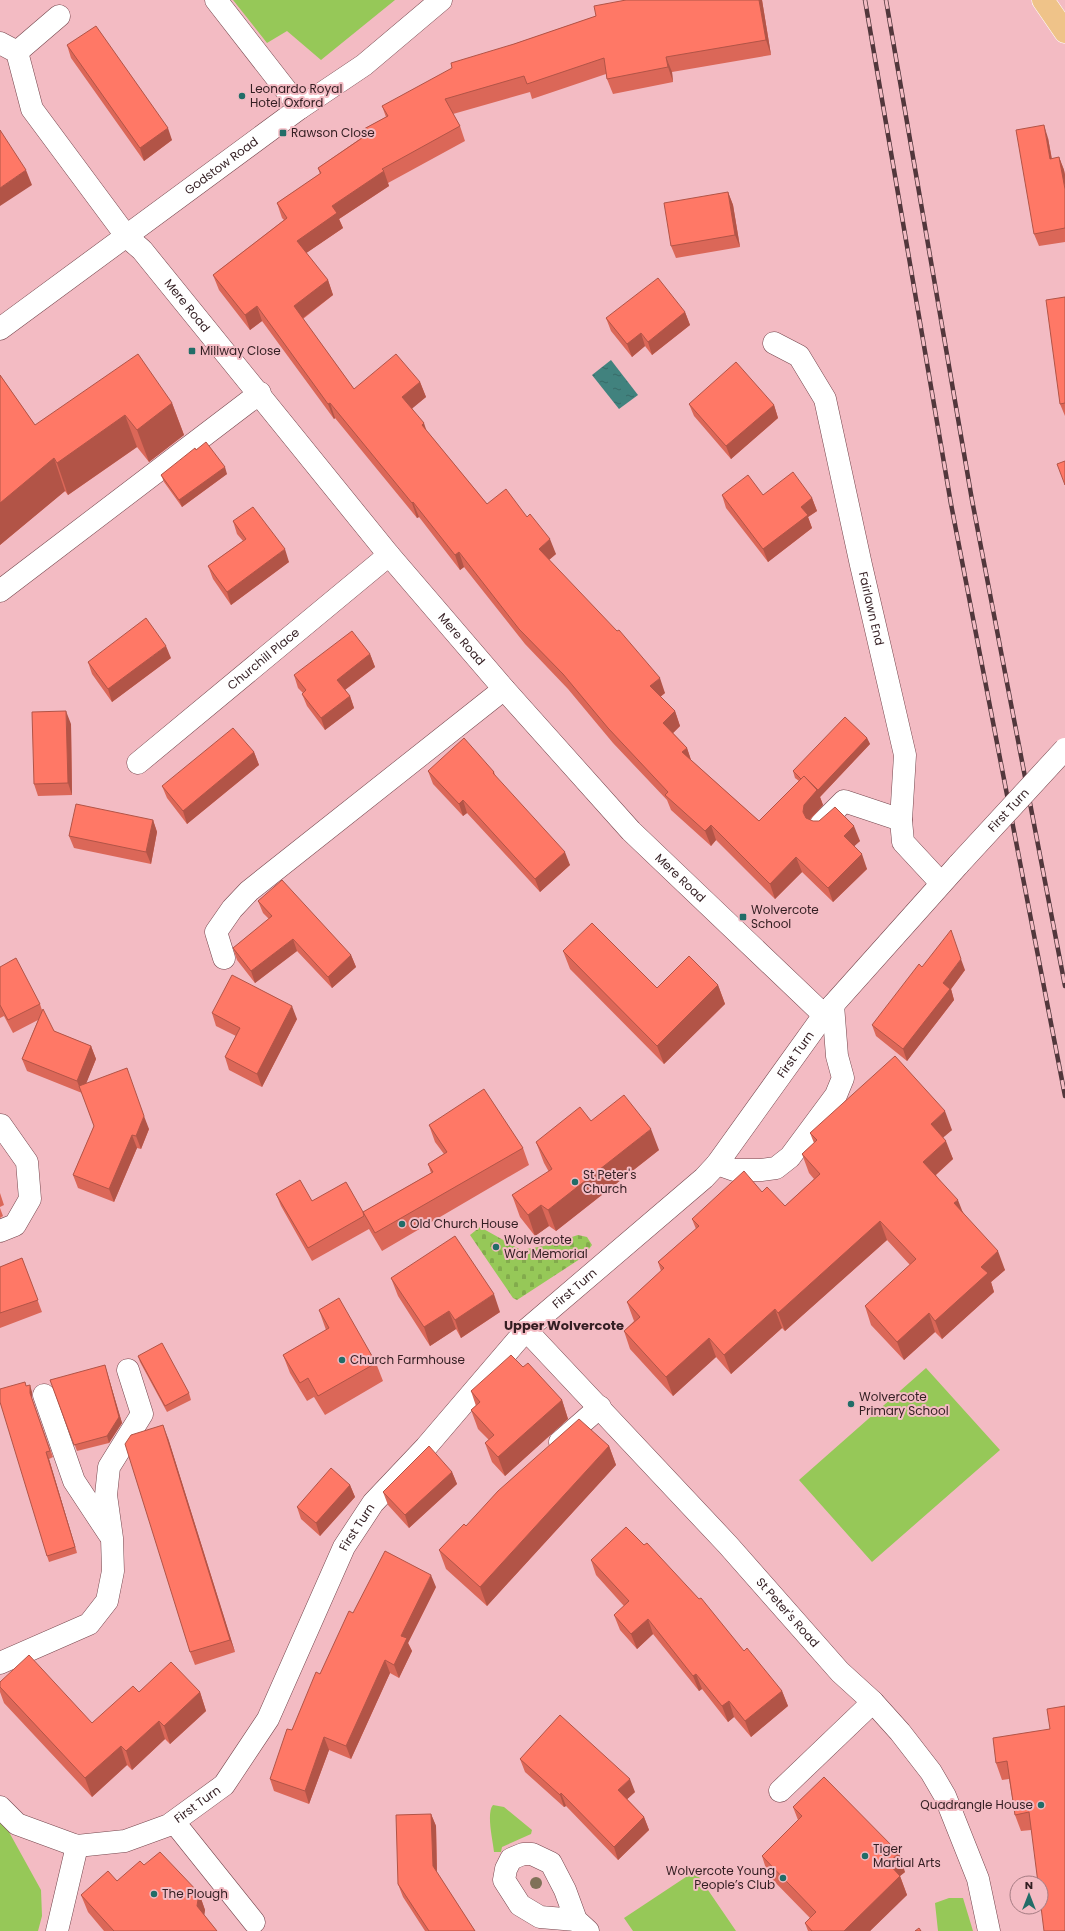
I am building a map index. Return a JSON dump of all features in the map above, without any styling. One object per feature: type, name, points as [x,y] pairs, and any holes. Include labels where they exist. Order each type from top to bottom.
[{"type":"main road","points":[[1043,0],[1065,32]]},
{"type":"street","points":[[216,0],[300,108]]},
{"type":"street","name":"Godstow Road","points":[[0,329],[127,237],[300,108],[364,65],[441,0]]},
{"type":"street","points":[[59,16],[9,48],[32,109],[127,237]]},
{"type":"street","name":"Mere Road","points":[[127,237],[142,250],[260,393],[389,555],[504,689],[631,831],[829,1010]]},
{"type":"street","name":"Fairlawn End","points":[[774,343],[799,356],[825,399],[861,565],[905,755],[901,820],[903,842],[941,883]]},
{"type":"street","points":[[0,591],[260,393]]},
{"type":"street","name":"Churchill Place","points":[[138,763],[389,555]]},
{"type":"street","points":[[224,958],[216,932],[232,909],[249,891],[504,689]]},
{"type":"street","name":"First Turn","points":[[76,1846],[125,1841],[174,1822],[224,1785],[268,1719],[344,1547],[373,1503],[426,1447],[526,1330],[704,1178],[717,1164],[829,1010],[941,883],[1065,749]]},
{"type":"street","points":[[821,824],[844,800],[901,820]]},
{"type":"street","points":[[717,1164],[734,1170],[776,1168],[795,1151],[836,1095],[843,1078],[837,1056],[829,1010]]},
{"type":"street","points":[[1,1126],[27,1162],[30,1199],[7,1228]]},
{"type":"street","name":"St Peter's Road","points":[[526,1330],[600,1407],[728,1545],[840,1672],[873,1702],[900,1732],[931,1772],[945,1796],[978,1879],[989,1931]]},
{"type":"street","points":[[0,1663],[89,1624],[106,1601],[113,1571],[112,1538],[106,1495],[109,1467],[142,1414],[128,1370]]},
{"type":"street","points":[[44,1395],[74,1481],[112,1538]]},
{"type":"street","points":[[547,1455],[600,1407]]},
{"type":"street","points":[[780,1791],[873,1702]]},
{"type":"street","points":[[0,1807],[17,1824],[76,1846],[57,1931]]},
{"type":"street","points":[[174,1822],[254,1922]]},
{"type":"green space","points":[[233,0],[395,0],[321,60],[287,31],[267,43]]},
{"type":"green space","points":[[480,1227],[521,1250],[544,1246],[578,1235],[587,1237],[592,1245],[583,1257],[517,1300],[513,1298],[470,1235]]},
{"type":"green space","points":[[926,1368],[1000,1450],[872,1562],[799,1480]]},
{"type":"green space","points":[[493,1805],[504,1807],[532,1830],[531,1834],[502,1847],[501,1852],[494,1852],[490,1827],[490,1814]]},
{"type":"green space","points":[[0,1821],[9,1832],[41,1890],[42,1916],[38,1931],[0,1931]]},
{"type":"green space","points":[[695,1871],[736,1931],[633,1931],[624,1918]]},
{"type":"green space","points":[[949,1898],[963,1898],[973,1931],[938,1931],[935,1903]]},
{"type":"water","points":[[611,360],[638,395],[619,409],[592,375]]},
{"type":"building","points":[[626,0],[759,0],[766,40],[666,57],[668,67],[607,79],[604,58],[527,84],[524,76],[445,99],[460,126],[382,169],[384,171],[332,206],[337,213],[297,241],[328,280],[294,306],[354,389],[396,354],[420,382],[402,397],[424,423],[422,425],[487,504],[506,489],[527,517],[530,514],[550,539],[539,549],[617,631],[619,630],[660,678],[650,686],[675,711],[663,723],[687,748],[682,752],[759,821],[804,776],[817,790],[804,805],[803,812],[806,818],[813,821],[819,821],[835,807],[854,826],[844,836],[862,854],[828,888],[796,857],[770,884],[711,825],[705,831],[665,795],[668,792],[608,728],[563,674],[519,629],[459,552],[455,555],[413,502],[412,503],[330,403],[328,404],[257,306],[245,315],[213,275],[287,218],[277,203],[321,173],[318,168],[365,136],[362,130],[388,116],[382,106],[452,68],[451,63],[514,44],[596,16],[594,6]]},
{"type":"building","points":[[96,26],[168,128],[140,148],[67,45]]},
{"type":"building","points":[[1044,125],[1050,159],[1059,157],[1065,189],[1065,228],[1034,234],[1016,130]]},
{"type":"building","points":[[0,130],[26,170],[0,188]]},
{"type":"building","points":[[728,192],[735,235],[671,246],[664,203]]},
{"type":"building","points":[[658,278],[685,312],[648,342],[641,333],[627,344],[606,318]]},
{"type":"building","points":[[1065,297],[1065,403],[1060,404],[1046,300]]},
{"type":"building","points":[[138,354],[172,403],[137,430],[125,415],[57,463],[54,458],[0,503],[0,375],[35,425]]},
{"type":"building","points":[[736,362],[774,405],[726,446],[689,404]]},
{"type":"building","points":[[206,442],[225,467],[179,500],[161,475],[195,448],[196,450]]},
{"type":"building","points":[[1065,461],[1065,485],[1057,464]]},
{"type":"building","points":[[793,472],[812,498],[801,507],[808,515],[763,549],[722,495],[748,475],[763,495]]},
{"type":"building","points":[[253,507],[285,549],[227,592],[208,566],[246,539],[233,521]]},
{"type":"building","points":[[146,618],[166,646],[108,689],[88,662]]},
{"type":"building","points":[[352,631],[370,654],[337,680],[350,696],[321,718],[302,694],[306,690],[294,675]]},
{"type":"building","points":[[66,711],[68,783],[34,784],[32,712]]},
{"type":"building","points":[[845,717],[867,738],[818,790],[804,776],[801,779],[793,771]]},
{"type":"building","points":[[233,728],[254,752],[183,811],[162,786]]},
{"type":"building","points":[[464,738],[494,772],[493,773],[565,852],[535,879],[463,800],[459,804],[428,771]]},
{"type":"building","points":[[76,804],[153,820],[146,852],[69,836]]},
{"type":"building","points":[[282,880],[351,955],[328,977],[293,939],[251,971],[233,948],[272,916],[258,901]]},
{"type":"building","points":[[592,923],[657,988],[689,956],[718,985],[657,1046],[563,951]]},
{"type":"building","points":[[951,930],[961,959],[943,983],[950,989],[903,1049],[872,1025],[919,964],[922,967]]},
{"type":"building","points":[[16,958],[40,1004],[8,1020],[0,1005],[0,967]]},
{"type":"building","points":[[232,975],[292,1006],[257,1074],[225,1057],[240,1028],[212,1013]]},
{"type":"building","points":[[43,1009],[54,1031],[91,1046],[77,1081],[22,1059]]},
{"type":"building","points":[[895,1056],[945,1111],[931,1124],[946,1141],[923,1162],[958,1200],[954,1203],[998,1251],[981,1267],[988,1273],[935,1321],[929,1313],[897,1342],[865,1306],[916,1259],[880,1221],[778,1313],[775,1309],[724,1355],[709,1338],[666,1377],[624,1331],[640,1317],[627,1302],[664,1268],[658,1262],[699,1226],[692,1219],[744,1171],[762,1192],[767,1187],[785,1206],[820,1174],[802,1154],[817,1140],[810,1133]]},
{"type":"building","points":[[127,1068],[144,1116],[136,1136],[132,1135],[109,1189],[73,1175],[94,1126],[79,1086]]},
{"type":"building","points":[[484,1089],[523,1148],[375,1233],[363,1212],[433,1172],[428,1164],[447,1152],[429,1125]]},
{"type":"building","points":[[624,1095],[651,1129],[548,1210],[541,1205],[528,1215],[512,1195],[552,1169],[536,1142],[580,1107],[591,1121]]},
{"type":"building","points":[[300,1180],[312,1201],[346,1182],[364,1216],[308,1248],[276,1194]]},
{"type":"building","points":[[455,1236],[494,1294],[455,1320],[449,1311],[424,1327],[391,1278]]},
{"type":"building","points":[[22,1258],[38,1300],[0,1313],[0,1267]]},
{"type":"building","name":"Church Farmhouse","points":[[339,1298],[376,1363],[318,1396],[308,1378],[300,1383],[283,1355],[329,1328],[319,1310]]},
{"type":"building","points":[[162,1343],[189,1393],[165,1406],[138,1356]]},
{"type":"building","points":[[511,1355],[523,1367],[528,1363],[562,1400],[498,1457],[485,1443],[494,1435],[471,1410],[480,1402],[471,1391]]},
{"type":"building","points":[[105,1365],[119,1417],[107,1436],[74,1445],[50,1380]]},
{"type":"building","points":[[25,1382],[26,1386],[30,1385],[30,1393],[50,1451],[46,1452],[75,1547],[47,1556],[0,1402],[0,1389]]},
{"type":"building","points":[[579,1419],[609,1446],[480,1587],[439,1550],[464,1524],[466,1526],[498,1491]]},
{"type":"building","points":[[163,1425],[230,1640],[190,1652],[125,1444],[131,1435]]},
{"type":"building","points":[[429,1446],[452,1472],[405,1515],[383,1492]]},
{"type":"building","points":[[331,1468],[350,1485],[316,1523],[297,1507]]},
{"type":"building","points":[[626,1527],[644,1545],[647,1543],[699,1599],[701,1598],[744,1651],[747,1648],[782,1691],[745,1721],[729,1701],[722,1706],[696,1674],[693,1676],[648,1619],[631,1634],[614,1615],[629,1601],[591,1560]]},
{"type":"building","points":[[385,1551],[431,1575],[401,1636],[407,1638],[394,1665],[385,1660],[346,1746],[324,1737],[305,1791],[270,1779],[287,1729],[292,1730],[316,1672],[320,1674],[349,1611],[353,1613]]},
{"type":"building","points":[[29,1655],[92,1723],[133,1686],[139,1692],[171,1662],[200,1692],[164,1726],[159,1721],[126,1751],[121,1746],[85,1778],[0,1687],[0,1682]]},
{"type":"building","points":[[1065,1706],[1065,1931],[1044,1931],[1042,1915],[1049,1915],[1049,1875],[1037,1875],[1029,1812],[1015,1815],[1007,1761],[996,1763],[993,1738],[1050,1729],[1047,1709]]},
{"type":"building","points":[[560,1715],[630,1779],[618,1790],[644,1817],[614,1847],[561,1793],[560,1795],[520,1759]]},
{"type":"building","points":[[824,1777],[899,1853],[888,1863],[900,1876],[844,1931],[812,1931],[805,1923],[816,1912],[762,1856],[802,1816],[793,1807]]},
{"type":"building","points":[[431,1814],[433,1866],[475,1931],[429,1931],[398,1884],[396,1815]]},
{"type":"building","name":"The Plough","points":[[160,1852],[199,1893],[197,1906],[217,1931],[114,1931],[81,1895],[108,1871],[117,1881],[140,1861],[144,1865]]},
{"type":"railway","points":[[865,0],[951,504],[1065,1096]]},
{"type":"railway","points":[[886,0],[972,500],[1065,986]]},
{"type":"place","name":"Leonardo Royal Hotel Oxford","points":[[242,96]]},
{"type":"place","name":"Rawson Close","points":[[283,133]]},
{"type":"place","name":"Millway Close","points":[[192,351]]},
{"type":"place","name":"Wolvercote School","points":[[743,917]]},
{"type":"place","name":"St Peter's Church","points":[[575,1182]]},
{"type":"place","name":"Old Church House","points":[[402,1224]]},
{"type":"place","name":"Wolvercote War Memorial","points":[[496,1247]]},
{"type":"place","name":"Church Farmhouse","points":[[342,1360]]},
{"type":"place","name":"Wolvercote Primary School","points":[[851,1404]]},
{"type":"place","name":"Quadrangle House","points":[[1041,1805]]},
{"type":"place","name":"Tiger Martial Arts","points":[[865,1856]]},
{"type":"place","name":"Wolvercote Young People’s Club","points":[[783,1878]]},
{"type":"place","name":"The Plough","points":[[154,1894]]},
{"type":"district","name":"Upper Wolvercote","points":[[564,1325]]}]
